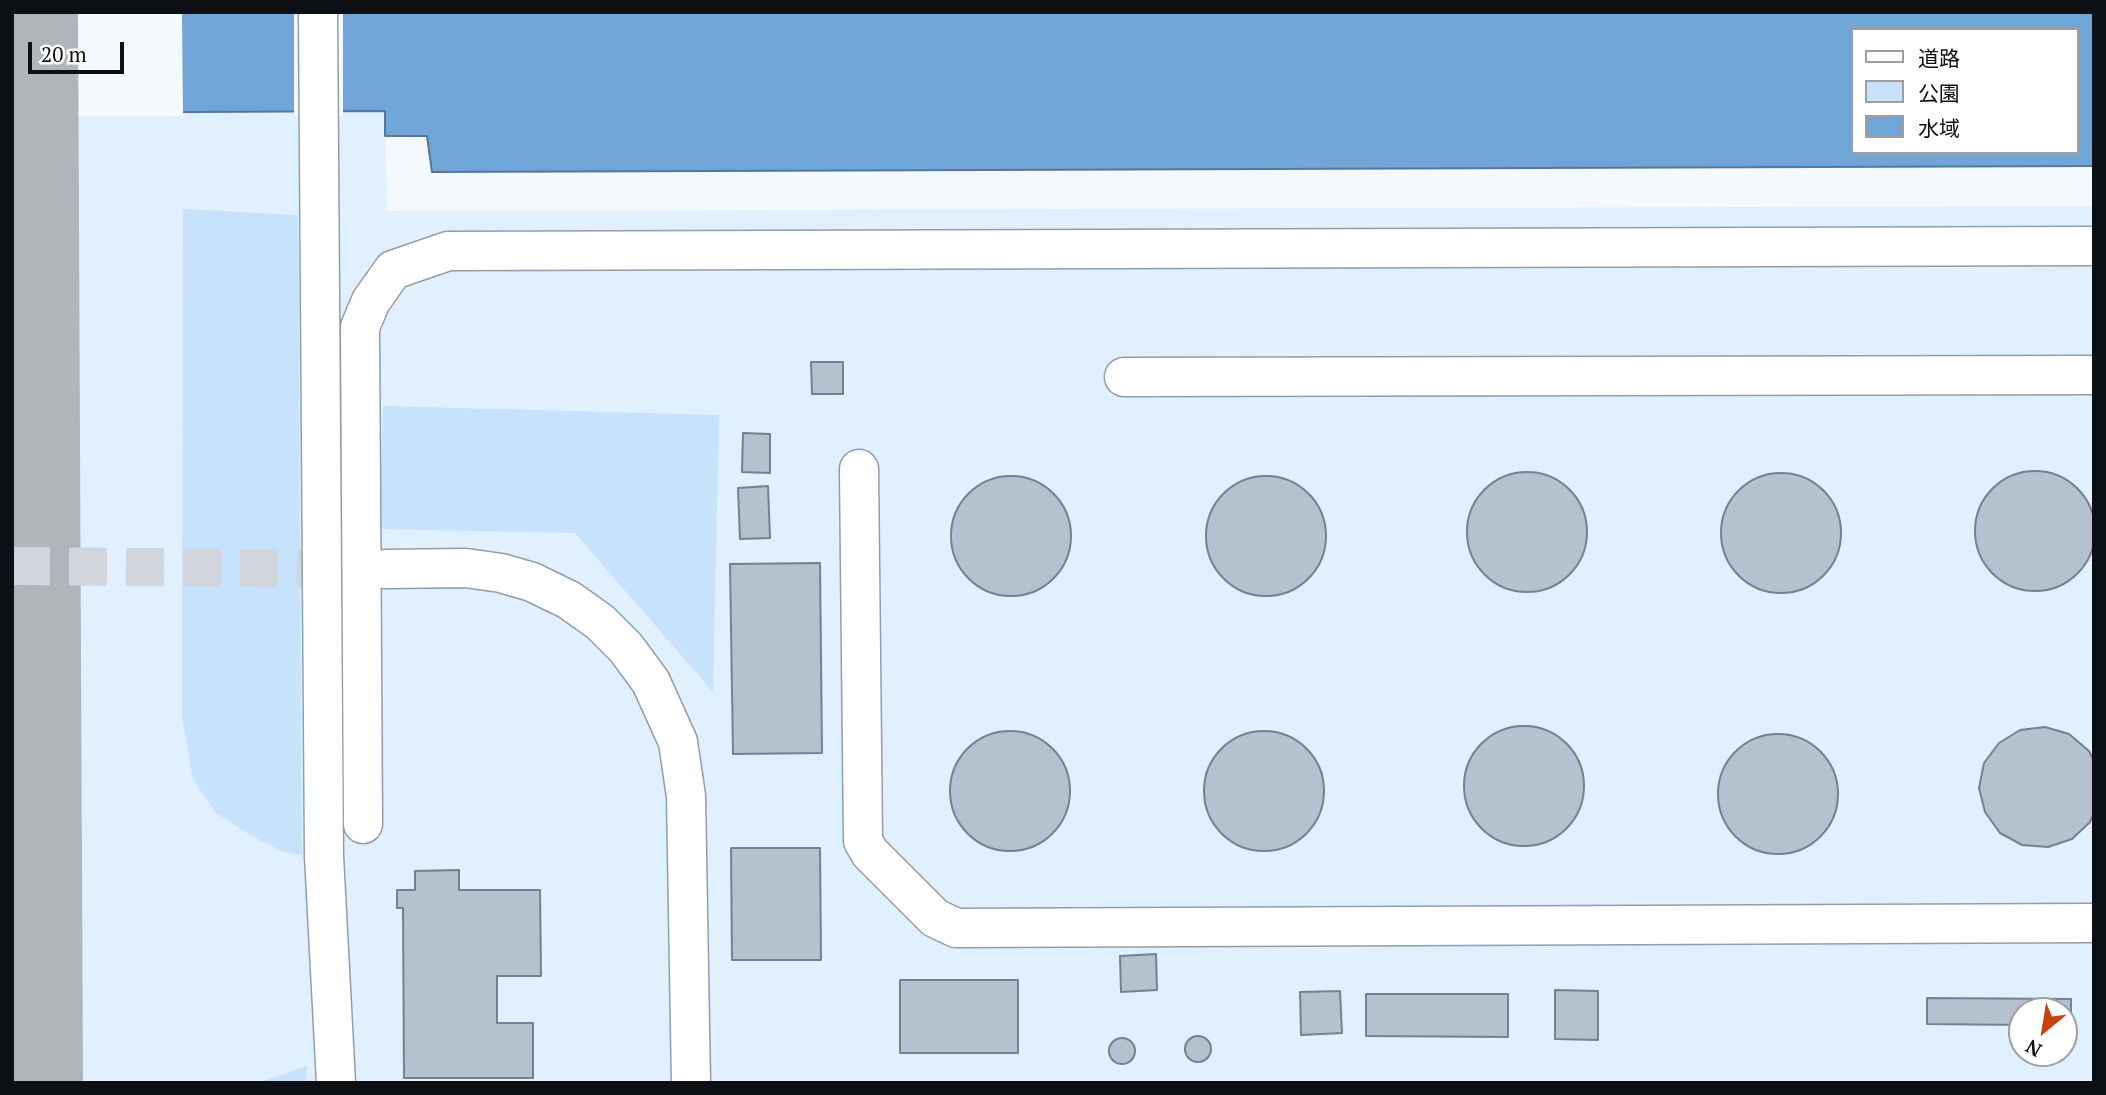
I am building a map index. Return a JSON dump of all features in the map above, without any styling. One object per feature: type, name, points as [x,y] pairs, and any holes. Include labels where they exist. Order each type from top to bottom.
[{"type":"lane","points":[[318,12],[324,856],[336,1083]]},
{"type":"lane","points":[[363,824],[360,327],[371,301],[393,270],[448,251],[2094,246]]},
{"type":"lane","points":[[1124,377],[2094,375]]},
{"type":"lane","points":[[859,470],[863,841],[870,853],[935,918],[956,928],[2094,923]]},
{"type":"lane","points":[[384,569],[466,568],[501,573],[532,582],[569,600],[600,622],[626,648],[651,682],[678,742],[686,796],[691,1083]]},
{"type":"shaded area","points":[[12,12],[344,112],[385,111],[387,211],[2094,206],[2094,1083],[12,1083]]},
{"type":"green space","points":[[183,209],[298,215],[302,855],[284,852],[250,835],[215,812],[193,779],[182,716]]},
{"type":"green space","points":[[383,406],[719,415],[713,692],[575,533],[380,529]]},
{"type":"green space","points":[[307,1066],[306,1083],[258,1083]]},
{"type":"water","points":[[12,12],[2094,12],[2094,166],[432,172],[427,136],[385,136],[385,111],[12,113]]},
{"type":"pier","points":[[12,12],[182,12],[183,116],[12,116]]},
{"type":"pier","points":[[294,12],[343,12],[343,116],[294,116]]},
{"type":"building","points":[[811,362],[843,362],[843,394],[812,394]]},
{"type":"building","points":[[743,433],[770,434],[770,473],[742,472]]},
{"type":"building","points":[[2035,471],[2058,476],[2077,489],[2090,508],[2095,531],[2090,554],[2077,573],[2058,586],[2035,591],[2012,586],[1993,573],[1980,554],[1975,531],[1980,508],[1993,489],[2012,476]]},
{"type":"building","points":[[1527,472],[1550,477],[1569,490],[1582,509],[1587,532],[1582,555],[1569,574],[1550,587],[1527,592],[1504,587],[1485,574],[1472,555],[1467,532],[1472,509],[1485,490],[1504,477]]},
{"type":"building","points":[[1781,473],[1804,478],[1823,491],[1836,510],[1841,533],[1836,556],[1823,575],[1804,588],[1781,593],[1758,588],[1739,575],[1726,556],[1721,533],[1726,510],[1739,491],[1758,478]]},
{"type":"building","points":[[1011,476],[1034,481],[1053,494],[1066,513],[1071,536],[1066,559],[1053,578],[1034,591],[1011,596],[988,591],[969,578],[956,559],[951,536],[956,513],[969,494],[988,481]]},
{"type":"building","points":[[1266,476],[1289,481],[1308,494],[1321,513],[1326,536],[1321,559],[1308,578],[1289,591],[1266,596],[1243,591],[1224,578],[1211,559],[1206,536],[1211,513],[1224,494],[1243,481]]},
{"type":"building","points":[[768,486],[770,538],[740,539],[738,488]]},
{"type":"building","points":[[820,563],[822,753],[733,754],[730,564]]},
{"type":"building","points":[[1524,726],[1547,731],[1566,744],[1579,763],[1584,786],[1579,809],[1566,828],[1547,841],[1524,846],[1501,841],[1482,828],[1469,809],[1464,786],[1469,763],[1482,744],[1501,731]]},
{"type":"building","points":[[2045,727],[2069,734],[2089,751],[2094,761],[2094,813],[2090,822],[2072,839],[2048,847],[2022,845],[2000,833],[1985,812],[1979,788],[1984,763],[1999,743],[2020,730]]},
{"type":"building","points":[[1010,731],[1033,736],[1052,749],[1065,768],[1070,791],[1065,814],[1052,833],[1033,846],[1010,851],[987,846],[968,833],[955,814],[950,791],[955,768],[968,749],[987,736]]},
{"type":"building","points":[[1264,731],[1287,736],[1306,749],[1319,768],[1324,791],[1319,814],[1306,833],[1287,846],[1264,851],[1241,846],[1222,833],[1209,814],[1204,791],[1209,768],[1222,749],[1241,736]]},
{"type":"building","points":[[1778,734],[1801,739],[1820,752],[1833,771],[1838,794],[1833,817],[1820,836],[1801,849],[1778,854],[1755,849],[1736,836],[1723,817],[1718,794],[1723,771],[1736,752],[1755,739]]},
{"type":"building","points":[[731,848],[820,848],[821,960],[732,960]]},
{"type":"building","points":[[459,870],[459,890],[540,890],[541,976],[497,976],[497,1023],[533,1023],[533,1078],[404,1078],[403,908],[397,908],[397,890],[415,890],[415,871]]},
{"type":"building","points":[[1156,954],[1157,990],[1121,992],[1120,956]]},
{"type":"building","points":[[900,980],[1018,980],[1018,1053],[900,1053]]},
{"type":"building","points":[[1555,990],[1598,991],[1598,1040],[1555,1039]]},
{"type":"building","points":[[1340,991],[1342,1033],[1301,1035],[1300,992]]},
{"type":"building","points":[[1366,994],[1508,994],[1508,1037],[1366,1036]]},
{"type":"building","points":[[1927,998],[2008,999],[2008,1025],[1927,1024]]},
{"type":"building","points":[[1198,1036],[1207,1040],[1211,1049],[1207,1058],[1198,1062],[1189,1058],[1185,1049],[1189,1040]]},
{"type":"building","points":[[1122,1038],[1131,1042],[1135,1051],[1131,1060],[1122,1064],[1113,1060],[1109,1051],[1113,1042]]},
{"type":"taxiway","points":[[34,12],[39,1083]]},
{"type":"tunnel","points":[[12,566],[354,569]]}]
